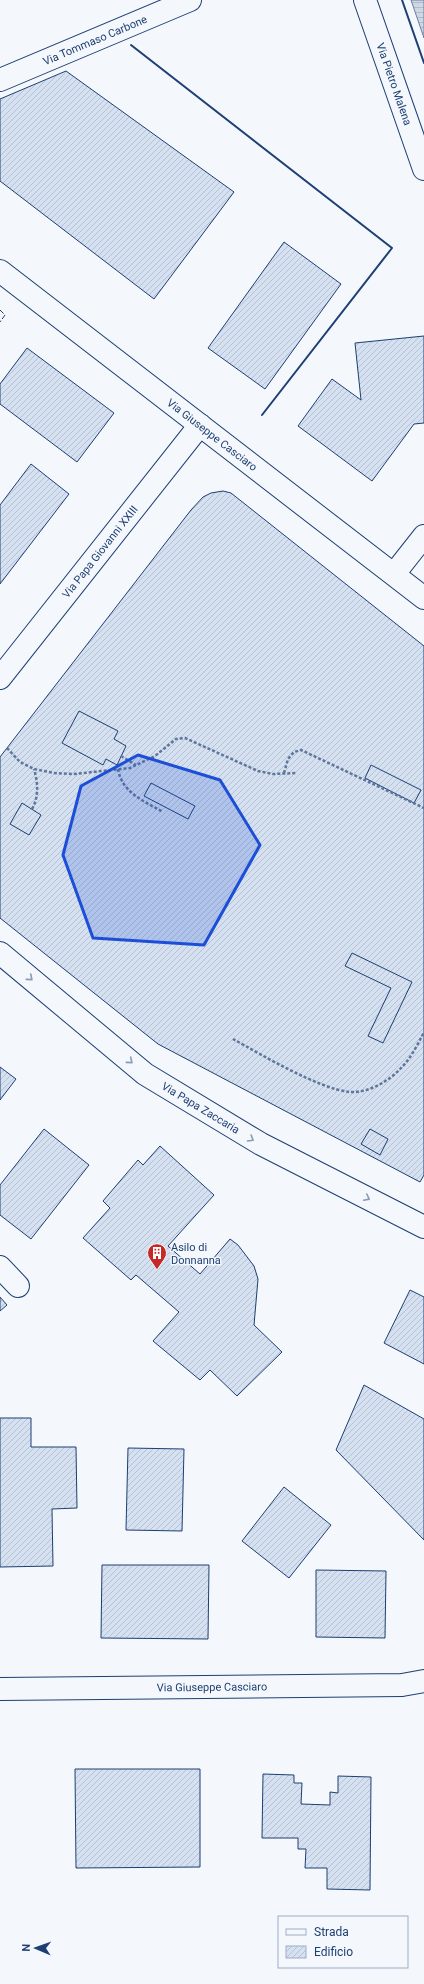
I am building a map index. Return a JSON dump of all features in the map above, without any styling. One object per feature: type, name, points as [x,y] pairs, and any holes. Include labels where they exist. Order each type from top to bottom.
[{"type":"street","name":"Via Tommaso Carbone","points":[[0,80],[190,0]]},
{"type":"street","name":"Via Pietro Malena","points":[[365,0],[424,169]]},
{"type":"street","name":"Via Giuseppe Casciaro","points":[[0,271],[424,598]]},
{"type":"street","name":"Via Papa Giovanni XXIII","points":[[0,678],[200,425]]},
{"type":"street","points":[[394,574],[424,536]]},
{"type":"street","name":"Via Papa Zaccaria","points":[[0,953],[145,1074],[261,1144],[424,1227]]},
{"type":"street","points":[[0,1267],[18,1286]]},
{"type":"street","name":"Via Giuseppe Casciaro","points":[[0,1688],[402,1685],[424,1681]]},
{"type":"path","points":[[7,748],[20,762],[34,769],[54,773],[74,774],[130,768],[155,756],[176,739],[185,738],[244,766],[273,774],[297,773]]},
{"type":"path","points":[[284,773],[288,759],[294,752],[301,750],[424,808]]},
{"type":"path","points":[[121,756],[136,765]]},
{"type":"path","points":[[32,809],[36,802],[37,793],[34,769]]},
{"type":"path","points":[[118,769],[127,790],[163,812]]},
{"type":"path","points":[[233,1040],[306,1077],[327,1086],[350,1092],[365,1090],[384,1083],[402,1068],[424,1032]]},
{"type":"highlighted area","points":[[138,755],[220,780],[260,845],[204,945],[93,938],[63,855],[81,786]]},
{"type":"shaded area","points":[[411,0],[424,0],[424,38]]},
{"type":"building","points":[[66,71],[234,192],[154,299],[0,181],[0,99]]},
{"type":"building","points":[[284,242],[341,284],[265,389],[208,348]]},
{"type":"building","points":[[424,336],[424,423],[414,424],[372,481],[298,426],[332,379],[361,400],[355,343]]},
{"type":"building","points":[[27,348],[114,413],[77,462],[0,404],[0,384]]},
{"type":"building","points":[[31,464],[69,494],[0,584],[0,505]]},
{"type":"building","points":[[223,491],[231,493],[424,646],[424,1175],[420,1182],[158,1044],[0,918],[0,757],[191,510],[203,497],[211,493]]},
{"type":"building","points":[[79,711],[118,731],[114,739],[126,746],[117,765],[106,759],[103,765],[62,743]]},
{"type":"building","points":[[371,765],[421,790],[414,803],[365,778]]},
{"type":"building","points":[[151,783],[195,806],[188,819],[144,796]]},
{"type":"building","points":[[22,803],[41,815],[29,835],[10,824]]},
{"type":"building","points":[[352,953],[412,982],[383,1043],[368,1036],[391,988],[345,966]]},
{"type":"building","points":[[0,1067],[16,1079],[0,1100]]},
{"type":"building","points":[[44,1129],[89,1165],[31,1239],[0,1215],[0,1185]]},
{"type":"building","points":[[370,1129],[388,1139],[380,1155],[361,1144]]},
{"type":"building","name":"Asilo di Donnanna","points":[[160,1146],[214,1195],[168,1246],[200,1274],[230,1239],[238,1245],[254,1266],[258,1279],[254,1325],[282,1352],[237,1396],[210,1370],[200,1380],[153,1341],[179,1312],[136,1275],[131,1280],[83,1238],[110,1208],[103,1201],[138,1160],[143,1165]]},
{"type":"building","points":[[410,1290],[424,1297],[424,1364],[384,1343]]},
{"type":"building","points":[[0,1297],[7,1305],[0,1311]]},
{"type":"building","points":[[364,1385],[424,1419],[424,1540],[336,1450]]},
{"type":"building","points":[[0,1418],[31,1418],[31,1447],[76,1447],[77,1508],[52,1509],[53,1566],[0,1567]]},
{"type":"building","points":[[128,1448],[184,1449],[182,1531],[126,1530]]},
{"type":"building","points":[[284,1487],[331,1525],[289,1578],[242,1541]]},
{"type":"building","points":[[102,1565],[209,1565],[208,1639],[101,1638]]},
{"type":"building","points":[[316,1570],[386,1571],[385,1638],[316,1637]]},
{"type":"building","points":[[75,1769],[200,1769],[200,1867],[76,1868]]},
{"type":"building","points":[[263,1774],[294,1775],[294,1783],[302,1783],[301,1804],[330,1805],[330,1792],[338,1793],[338,1776],[371,1777],[370,1890],[327,1889],[327,1868],[305,1868],[306,1849],[298,1849],[298,1838],[262,1838]]},
{"type":"fence","points":[[0,310],[5,315],[0,322]]},
{"type":"wall","points":[[402,0],[424,63]]},
{"type":"wall","points":[[131,45],[392,248],[262,415]]},
{"type":"place","name":"Asilo di Donnanna","points":[[157,1270]]}]
